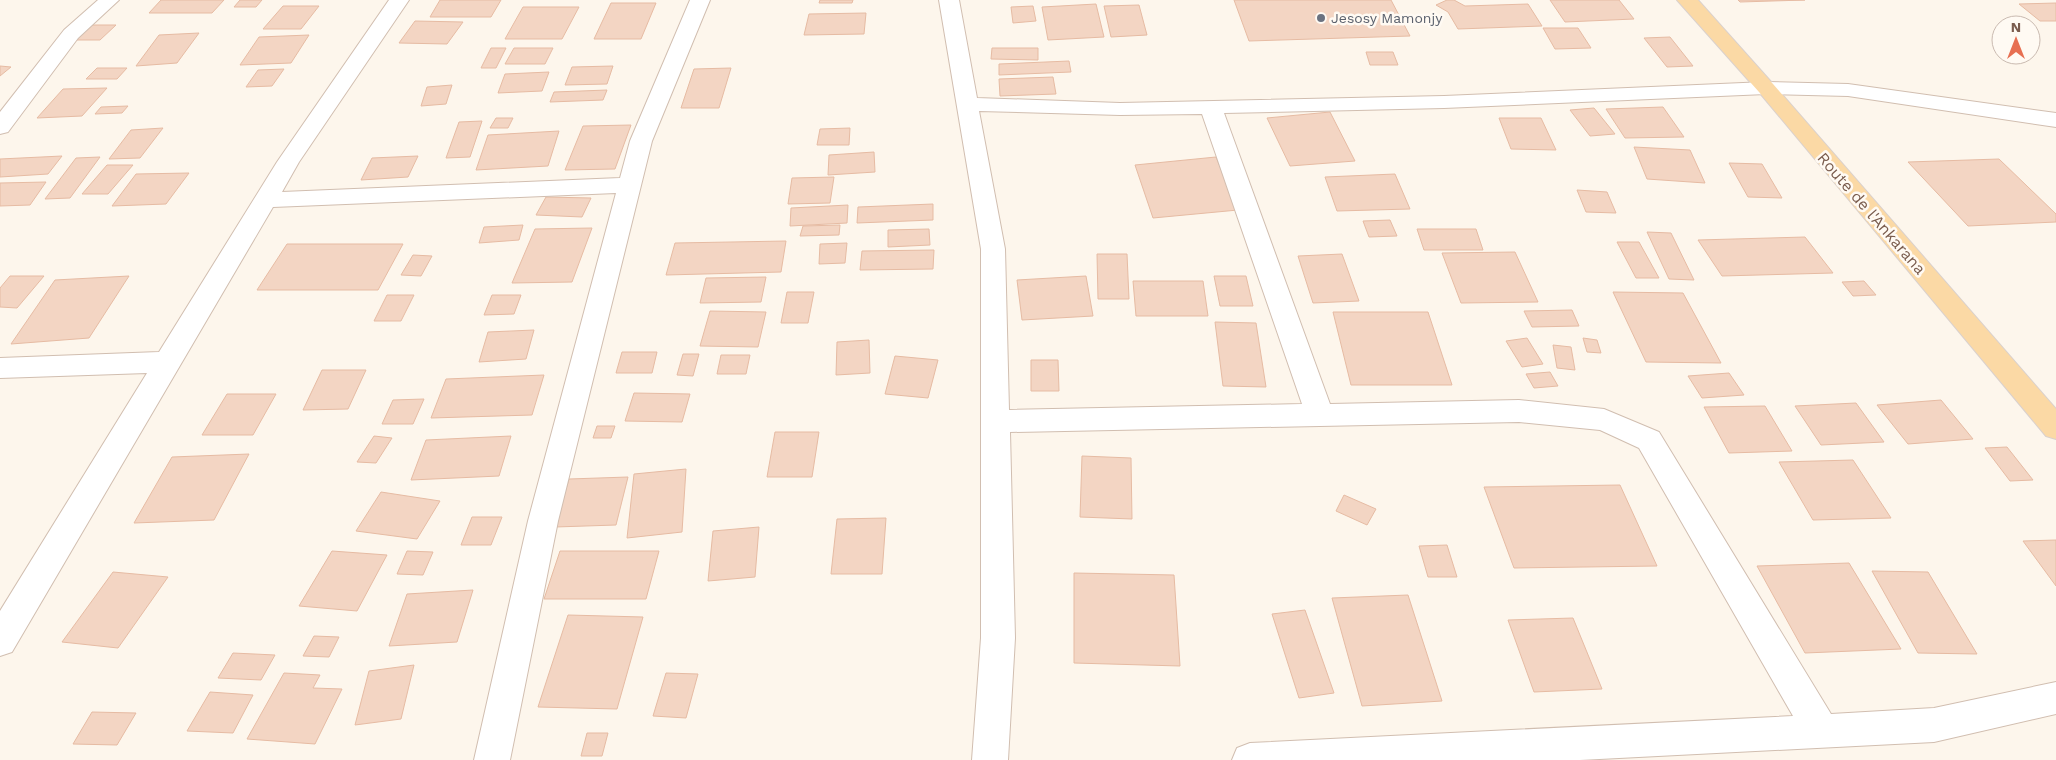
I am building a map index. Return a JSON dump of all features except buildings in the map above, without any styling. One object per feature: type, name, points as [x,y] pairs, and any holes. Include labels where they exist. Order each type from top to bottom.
[{"type":"main road","name":"Route de l'Ankarana","points":[[1687,0],[1766,88],[2056,428]]},
{"type":"street","points":[[0,126],[71,34],[109,0]]},
{"type":"street","points":[[0,641],[288,162],[399,0]]},
{"type":"street","points":[[492,760],[542,521],[641,141],[700,0]]},
{"type":"street","points":[[949,0],[993,249],[998,638],[990,760]]},
{"type":"street","points":[[968,104],[1120,109],[1444,102],[1766,88],[1848,90],[2056,120]]},
{"type":"street","points":[[1211,107],[1320,416]]},
{"type":"street","points":[[266,200],[630,185]]},
{"type":"street","points":[[0,368],[168,362]]},
{"type":"street","points":[[995,421],[1519,412],[1604,420],[1649,440],[1821,730]]},
{"type":"street","points":[[1250,760],[1664,750],[1821,730],[1934,724],[2056,698]]},
{"type":"place","name":"Jesosy Mamonjy","points":[[1321,18]]}]
